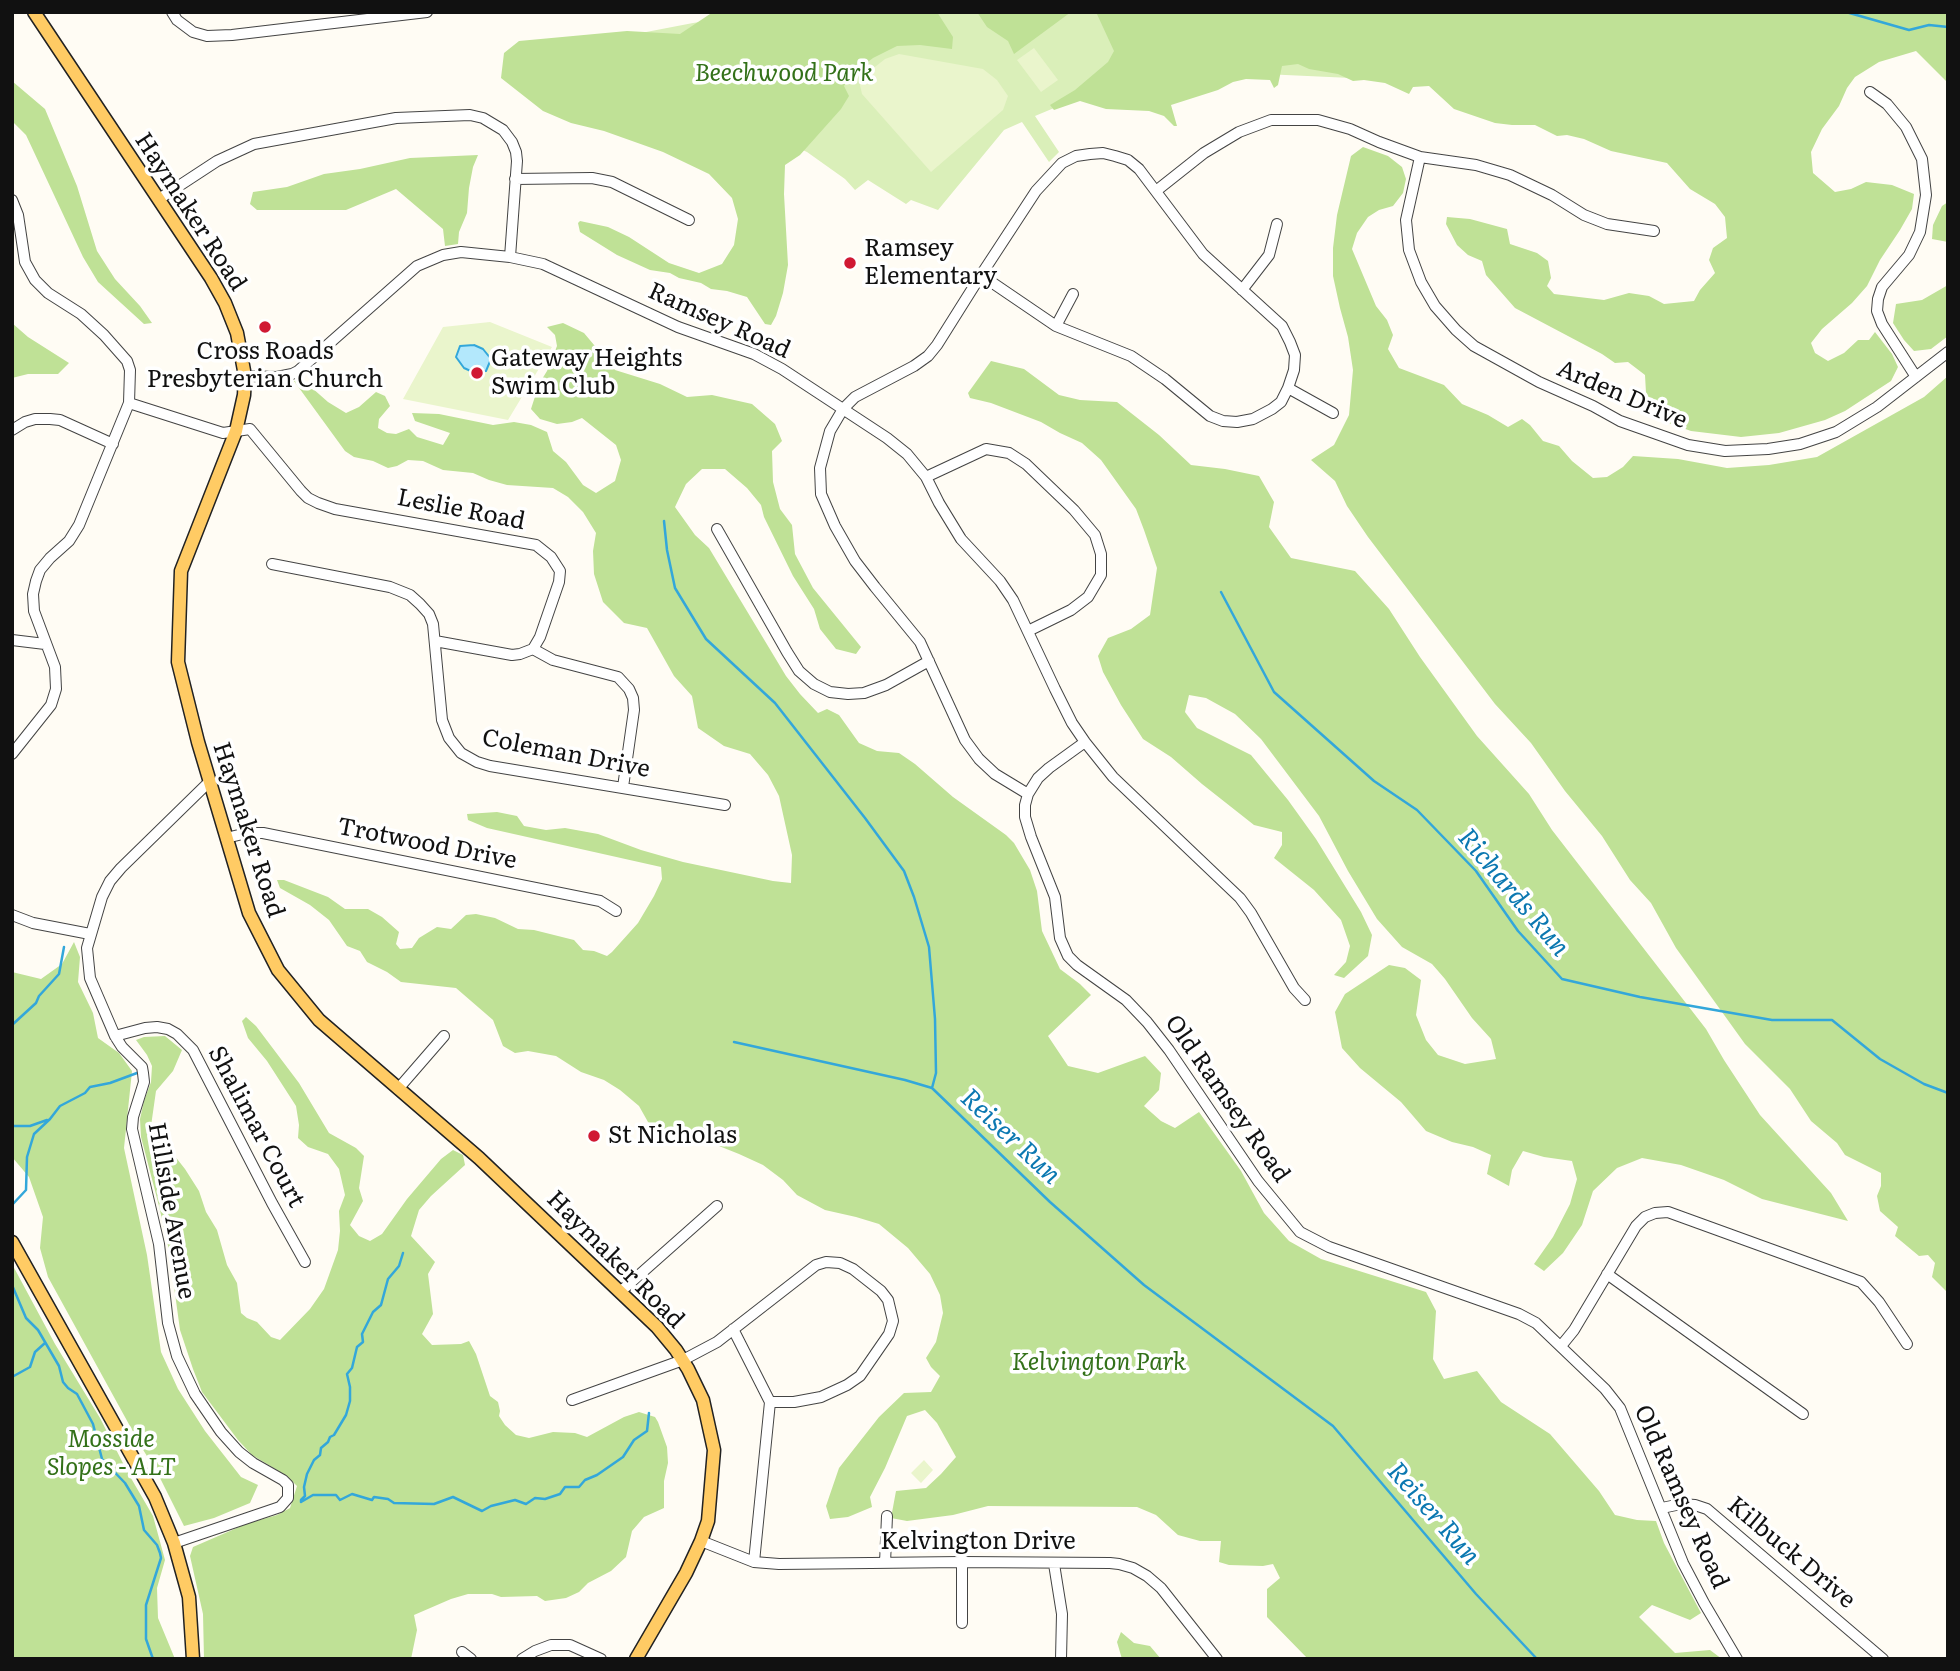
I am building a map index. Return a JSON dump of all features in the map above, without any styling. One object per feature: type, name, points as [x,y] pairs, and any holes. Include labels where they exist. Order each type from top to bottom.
[{"type":"main road","name":"Haymaker Road","points":[[34,12],[211,278],[237,333],[245,376],[244,395],[236,431],[181,571],[178,662],[209,782],[249,913],[278,970],[319,1020],[479,1158],[657,1327],[682,1360],[703,1401],[714,1450],[708,1521],[686,1573],[636,1659]]},
{"type":"main road","points":[[12,1242],[156,1497],[174,1543],[188,1597],[193,1659]]},
{"type":"street","points":[[172,12],[177,20],[193,32],[206,36],[427,12]]},
{"type":"street","points":[[1870,92],[1887,104],[1906,127],[1922,159],[1926,195],[1920,232],[1909,256],[1882,287],[1877,311],[1882,324],[1916,377]]},
{"type":"street","points":[[159,199],[217,161],[254,144],[396,118],[470,115],[493,123],[503,130],[516,152],[510,257]]},
{"type":"street","points":[[1156,191],[1221,141],[1239,132],[1271,120],[1318,120],[1350,129],[1420,157],[1476,165],[1510,175],[1552,195],[1584,215],[1607,224],[1654,231]]},
{"type":"street","points":[[981,275],[1056,326],[1131,356],[1165,379],[1210,416],[1223,421],[1253,419],[1272,410],[1281,402],[1289,388],[1294,370],[1295,355],[1290,342],[1282,326],[1203,254],[1139,169],[1128,160],[1103,153],[1076,156],[1061,164],[1035,191],[928,356],[855,397],[843,409],[830,430],[820,468],[821,494],[835,526],[855,561],[920,642],[965,740],[979,759],[995,774],[1028,794],[1048,768],[1085,742],[1112,777],[1240,898],[1294,988],[1305,1000]]},
{"type":"street","name":"Arden Drive","points":[[1420,157],[1406,220],[1409,250],[1434,306],[1474,346],[1539,383],[1593,406],[1620,421],[1688,445],[1725,451],[1800,444],[1836,432],[1877,407],[1948,352]]},
{"type":"street","points":[[515,178],[592,178],[612,182],[689,220]]},
{"type":"street","points":[[12,200],[19,215],[25,262],[35,280],[48,293],[81,314],[118,349],[130,370],[129,403],[74,533],[40,570],[36,581],[33,594],[34,611],[55,667],[56,689],[51,705],[12,754]]},
{"type":"street","points":[[1242,290],[1269,255],[1277,224]]},
{"type":"street","name":"Ramsey Road","points":[[245,376],[277,377],[298,371],[417,266],[461,252],[510,257],[542,264],[678,327],[754,354],[782,369],[908,454],[926,477],[961,539],[1000,581],[1013,600],[1072,723],[1085,742]]},
{"type":"street","points":[[1056,326],[1073,294]]},
{"type":"street","points":[[1289,388],[1333,413]]},
{"type":"street","name":"Leslie Road","points":[[129,403],[223,433],[250,429],[308,498],[335,509],[536,545],[551,556],[560,571],[559,582],[540,637],[533,649]]},
{"type":"street","points":[[12,430],[26,422],[50,419],[113,444]]},
{"type":"street","points":[[926,477],[986,449],[1009,453],[1026,464],[1074,510],[1095,535],[1101,554],[1101,575],[1088,597],[1071,610],[1028,631]]},
{"type":"street","points":[[717,529],[787,652],[799,671],[814,684],[830,692],[864,694],[929,661]]},
{"type":"street","name":"Coleman Drive","points":[[272,564],[401,590],[410,595],[429,614],[433,624],[442,720],[449,738],[461,753],[477,762],[725,805]]},
{"type":"street","points":[[12,640],[45,644]]},
{"type":"street","points":[[435,641],[512,655],[533,649],[553,660],[618,677],[629,689],[635,710],[623,788]]},
{"type":"street","name":"Hillside Avenue","points":[[174,1543],[280,1507],[288,1498],[288,1485],[239,1452],[221,1432],[195,1394],[177,1356],[168,1323],[159,1244],[132,1129],[133,1116],[144,1082],[142,1067],[115,1036],[90,978],[87,948],[102,897],[110,881],[209,782]]},
{"type":"street","name":"Old Ramsey Road","points":[[1028,794],[1025,817],[1055,897],[1063,946],[1068,956],[1126,1000],[1147,1022],[1258,1181],[1300,1232],[1329,1247],[1519,1314],[1536,1323],[1605,1389],[1620,1408],[1683,1563],[1737,1659]]},
{"type":"street","name":"Trotwood Drive","points":[[226,838],[247,833],[263,833],[600,901],[616,911]]},
{"type":"street","points":[[12,915],[33,923],[90,934]]},
{"type":"street","name":"Shalimar Court","points":[[115,1036],[157,1027],[177,1034],[193,1050],[304,1262]]},
{"type":"street","points":[[398,1089],[444,1037]]},
{"type":"street","points":[[620,1292],[717,1206]]},
{"type":"street","points":[[1561,1346],[1574,1330],[1636,1226],[1655,1213],[1668,1212],[1861,1282],[1879,1301],[1907,1344]]},
{"type":"street","points":[[572,1400],[682,1360],[717,1342],[816,1265],[826,1262],[839,1263],[853,1269],[888,1300],[892,1321],[889,1334],[860,1376],[847,1385],[821,1396],[794,1402],[769,1402]]},
{"type":"street","points":[[1608,1274],[1803,1414]]},
{"type":"street","points":[[733,1329],[769,1402],[754,1562]]},
{"type":"street","name":"Kilbuck Drive","points":[[1662,1508],[1681,1504],[1707,1509],[1884,1659]]},
{"type":"street","points":[[885,1563],[887,1516]]},
{"type":"street","name":"Kelvington Drive","points":[[701,1541],[754,1562],[779,1564],[1110,1563],[1133,1568],[1161,1588],[1216,1659]]},
{"type":"street","points":[[962,1562],[962,1623]]},
{"type":"street","points":[[1054,1563],[1062,1614],[1062,1659]]},
{"type":"street","points":[[522,1659],[551,1645],[570,1645],[601,1659]]},
{"type":"street","points":[[462,1651],[471,1659]]},
{"type":"green space","name":"Beechwood Park","points":[[713,12],[937,12],[953,37],[952,49],[920,45],[897,46],[873,58],[852,74],[844,86],[849,96],[841,109],[800,155],[785,165],[788,265],[783,293],[771,325],[765,324],[747,297],[711,289],[670,273],[650,270],[617,255],[580,232],[580,221],[608,227],[669,263],[699,273],[722,264],[734,245],[738,219],[732,198],[709,174],[663,152],[604,131],[571,123],[543,111],[501,78],[504,53],[519,41],[627,31],[680,34]]},
{"type":"green space","name":"Beechwood Park","points":[[766,12],[1352,12],[1351,78],[1242,73],[1078,98],[1035,116],[1059,152],[1049,162],[1022,122],[1004,130],[938,210],[911,200],[906,204],[868,180],[855,190],[845,179],[807,152],[716,111],[615,38]]},
{"type":"green space","points":[[977,12],[1071,12],[1014,54],[1008,41],[987,27]]},
{"type":"green space","points":[[1096,12],[1948,12],[1948,83],[1916,51],[1879,62],[1855,77],[1822,129],[1811,152],[1813,173],[1835,192],[1866,182],[1892,185],[1914,194],[1912,209],[1867,286],[1811,343],[1815,353],[1828,361],[1844,353],[1858,340],[1869,340],[1875,332],[1892,354],[1898,367],[1891,381],[1845,411],[1825,420],[1779,433],[1741,437],[1691,431],[1663,421],[1650,405],[1645,375],[1628,362],[1615,363],[1515,308],[1486,275],[1482,261],[1468,255],[1457,245],[1446,224],[1447,217],[1470,219],[1507,229],[1510,244],[1537,253],[1548,261],[1551,278],[1547,286],[1554,294],[1604,300],[1629,293],[1649,296],[1664,304],[1694,301],[1715,273],[1709,260],[1713,248],[1727,238],[1725,217],[1715,204],[1690,189],[1667,163],[1611,151],[1584,139],[1557,136],[1535,125],[1495,123],[1454,109],[1429,86],[1413,87],[1409,94],[1385,83],[1353,81],[1338,74],[1309,69],[1298,64],[1282,66],[1278,85],[1274,88],[1270,80],[1246,79],[1171,105],[1177,126],[1164,116],[1149,111],[1106,109],[1080,101],[1054,110],[1050,105],[1075,90],[1108,62],[1114,51]]},
{"type":"green space","points":[[1034,48],[1058,80],[1041,92],[1017,60]]},
{"type":"green space","points":[[899,54],[983,69],[997,80],[1008,96],[1003,110],[931,172],[862,94],[860,85],[866,74],[885,59]]},
{"type":"green space","points":[[12,81],[45,109],[77,186],[97,251],[115,279],[152,323],[144,324],[98,282],[83,257],[26,135],[12,121]]},
{"type":"green space","points":[[1363,147],[1388,156],[1402,167],[1406,179],[1403,193],[1393,206],[1368,217],[1357,233],[1352,249],[1376,306],[1387,320],[1393,335],[1388,349],[1399,368],[1444,385],[1462,404],[1508,427],[1522,419],[1543,441],[1559,446],[1593,478],[1607,477],[1623,467],[1633,456],[1678,459],[1727,468],[1769,465],[1817,457],[1924,397],[1948,376],[1948,1293],[1932,1277],[1935,1263],[1928,1255],[1919,1256],[1895,1236],[1898,1227],[1880,1211],[1877,1196],[1881,1186],[1881,1173],[1845,1155],[1837,1143],[1811,1121],[1790,1089],[1745,1044],[1676,948],[1651,903],[1630,880],[1602,836],[1565,791],[1531,743],[1495,704],[1368,537],[1347,506],[1335,481],[1311,460],[1334,445],[1349,415],[1353,370],[1333,276],[1333,248],[1337,215],[1351,156]]},
{"type":"green space","points":[[478,155],[473,167],[467,213],[459,232],[458,244],[445,246],[443,229],[396,189],[346,210],[257,210],[250,204],[253,192],[287,187],[324,174],[410,158]]},
{"type":"green space","points":[[1948,202],[1948,242],[1932,239],[1933,225],[1942,206]]},
{"type":"green space","points":[[1948,285],[1948,336],[1931,349],[1914,351],[1893,323],[1896,304],[1922,300]]},
{"type":"green space","name":"Gateway Heights Swim Club","points":[[490,322],[552,347],[508,420],[403,399],[443,327]]},
{"type":"green space","points":[[12,323],[28,337],[69,363],[58,374],[28,374],[12,378]]},
{"type":"green space","name":"Kelvington Park","points":[[563,323],[584,333],[615,370],[660,384],[687,397],[712,395],[752,404],[775,424],[782,441],[772,451],[773,482],[780,509],[792,525],[795,554],[813,588],[861,647],[856,654],[836,649],[820,629],[814,609],[793,576],[764,517],[761,505],[747,488],[725,469],[702,469],[686,484],[675,507],[695,535],[709,548],[786,676],[818,713],[827,709],[839,715],[859,743],[877,751],[899,753],[1014,843],[1030,870],[1037,891],[1042,931],[1060,969],[1091,995],[1048,1036],[1068,1066],[1098,1073],[1145,1056],[1161,1073],[1159,1090],[1144,1106],[1161,1121],[1175,1128],[1199,1112],[1241,1171],[1264,1213],[1289,1241],[1321,1259],[1426,1292],[1436,1311],[1433,1359],[1444,1379],[1477,1371],[1501,1402],[1550,1434],[1599,1491],[1615,1515],[1656,1521],[1664,1543],[1701,1613],[1690,1620],[1652,1605],[1639,1617],[1675,1653],[1710,1650],[1722,1659],[1308,1659],[1267,1617],[1267,1589],[1280,1578],[1273,1564],[1229,1565],[1219,1562],[1221,1541],[1200,1541],[1178,1535],[1156,1515],[1137,1507],[988,1506],[953,1515],[907,1521],[891,1518],[896,1491],[926,1488],[956,1457],[937,1423],[925,1410],[907,1416],[870,1497],[872,1507],[848,1517],[830,1519],[826,1506],[839,1468],[879,1417],[904,1393],[931,1392],[940,1376],[926,1358],[936,1342],[943,1313],[940,1295],[930,1274],[908,1248],[879,1224],[825,1210],[797,1195],[763,1165],[704,1140],[661,1133],[648,1122],[639,1106],[620,1090],[604,1080],[581,1072],[556,1056],[528,1051],[515,1053],[503,1046],[493,1020],[456,988],[401,982],[367,962],[360,951],[347,946],[329,920],[310,905],[280,888],[277,880],[284,880],[328,897],[345,909],[368,909],[399,932],[396,944],[400,949],[412,948],[419,938],[437,927],[451,929],[466,915],[476,914],[495,918],[518,929],[534,930],[574,940],[583,950],[607,956],[638,923],[662,879],[661,867],[487,828],[468,820],[467,814],[497,812],[517,816],[524,826],[546,830],[565,828],[598,834],[683,862],[791,883],[792,855],[779,796],[768,775],[750,754],[724,746],[698,728],[692,696],[674,676],[647,628],[624,623],[603,602],[594,574],[593,551],[596,533],[583,512],[568,497],[553,488],[507,485],[473,473],[443,470],[423,461],[408,460],[388,468],[354,457],[345,451],[294,381],[303,380],[328,402],[346,413],[359,407],[376,392],[385,396],[390,406],[379,419],[378,428],[396,434],[409,429],[417,437],[443,445],[450,433],[415,421],[412,413],[439,414],[493,425],[514,422],[531,425],[547,432],[553,451],[566,462],[583,485],[596,493],[615,481],[621,460],[616,445],[582,418],[557,424],[540,419],[531,409],[539,384],[557,346],[555,335],[547,327]]},
{"type":"green space","points":[[991,361],[1024,369],[1059,395],[1080,400],[1117,402],[1191,465],[1259,476],[1274,502],[1269,527],[1291,558],[1355,571],[1389,609],[1477,736],[1529,794],[1552,830],[1706,1029],[1760,1115],[1831,1193],[1848,1221],[1762,1199],[1724,1180],[1681,1165],[1642,1158],[1617,1168],[1593,1191],[1582,1225],[1563,1253],[1544,1271],[1534,1264],[1553,1237],[1570,1204],[1577,1179],[1572,1161],[1523,1151],[1512,1170],[1509,1186],[1487,1174],[1491,1155],[1426,1131],[1401,1102],[1360,1068],[1342,1048],[1335,1012],[1345,994],[1389,965],[1405,968],[1421,980],[1416,1015],[1426,1040],[1438,1055],[1465,1064],[1496,1059],[1491,1039],[1472,1018],[1445,979],[1432,964],[1402,947],[1377,919],[1319,816],[1261,739],[1235,714],[1206,698],[1189,695],[1185,712],[1197,728],[1251,755],[1316,839],[1361,912],[1372,935],[1368,956],[1344,978],[1334,975],[1346,962],[1350,946],[1341,920],[1314,890],[1274,858],[1282,845],[1282,832],[1254,825],[1171,757],[1143,739],[1103,672],[1098,656],[1108,638],[1131,629],[1150,615],[1157,568],[1136,509],[1101,460],[1082,443],[1041,422],[970,398],[968,393]]},
{"type":"green space","points":[[74,942],[80,957],[78,982],[93,1013],[98,1038],[119,1053],[132,1071],[124,1148],[147,1255],[161,1352],[178,1389],[205,1431],[241,1477],[258,1485],[250,1503],[214,1518],[184,1526],[158,1474],[48,1277],[40,1248],[43,1217],[29,1177],[12,1157],[12,972],[41,979],[62,964]]},
{"type":"green space","points":[[246,1017],[256,1026],[299,1083],[329,1133],[356,1148],[364,1156],[359,1188],[363,1201],[350,1225],[359,1236],[370,1241],[382,1234],[441,1159],[453,1150],[463,1155],[465,1165],[419,1210],[411,1236],[435,1262],[428,1274],[433,1314],[422,1334],[432,1345],[461,1344],[469,1341],[490,1396],[498,1402],[499,1416],[505,1425],[516,1435],[529,1438],[553,1432],[575,1433],[587,1437],[639,1412],[655,1417],[658,1422],[667,1447],[664,1508],[644,1517],[632,1531],[626,1557],[611,1571],[588,1583],[579,1592],[566,1598],[545,1601],[537,1596],[501,1597],[492,1594],[468,1594],[451,1599],[414,1615],[417,1630],[411,1659],[204,1659],[203,1614],[190,1556],[193,1547],[290,1508],[297,1486],[287,1476],[252,1455],[238,1440],[202,1392],[193,1369],[180,1330],[169,1250],[141,1137],[140,1119],[151,1082],[152,1066],[136,1040],[165,1036],[182,1050],[173,1071],[156,1091],[151,1126],[199,1191],[206,1212],[217,1230],[227,1265],[237,1283],[241,1313],[257,1322],[271,1337],[280,1340],[310,1309],[324,1289],[338,1250],[339,1211],[345,1195],[339,1169],[328,1154],[308,1147],[298,1138],[296,1106],[267,1061],[248,1038],[242,1021]]},
{"type":"green space","name":"Mosside Slopes - ALT","points":[[12,1264],[153,1516],[165,1560],[157,1588],[158,1618],[175,1659],[12,1659]]},
{"type":"green space","points":[[924,1460],[933,1470],[921,1483],[911,1473]]},
{"type":"green space","points":[[1121,1632],[1134,1643],[1150,1646],[1161,1659],[1122,1659],[1117,1642]]},
{"type":"water","points":[[474,345],[483,349],[491,359],[486,371],[473,372],[464,368],[456,357],[460,346]]},
{"type":"waterway","points":[[1846,12],[1909,30],[1929,25],[1948,27]]},
{"type":"waterway","name":"Reiser Run","points":[[664,521],[675,588],[706,639],[775,703],[904,871],[929,947],[935,1019],[936,1073],[932,1088]]},
{"type":"waterway","name":"Richards Run","points":[[1221,592],[1274,692],[1374,781],[1417,810],[1476,871],[1518,931],[1562,979],[1640,997],[1772,1020],[1832,1020],[1880,1059],[1924,1084],[1948,1093]]},
{"type":"waterway","points":[[12,1025],[36,1003],[59,974],[64,947]]},
{"type":"waterway","name":"Reiser Run","points":[[734,1042],[932,1088],[1050,1202],[1144,1285],[1333,1426],[1476,1594],[1537,1659]]},
{"type":"waterway","points":[[12,1205],[26,1190],[27,1157],[34,1134],[60,1106],[85,1093],[90,1087],[137,1073]]},
{"type":"waterway","points":[[12,1126],[30,1126],[47,1120]]},
{"type":"waterway","points":[[301,1502],[305,1496],[307,1474],[314,1460],[346,1415],[350,1401],[347,1374],[352,1368],[357,1347],[363,1342],[362,1334],[373,1312],[381,1305],[388,1279],[399,1266],[403,1253]]},
{"type":"waterway","points":[[12,1285],[26,1318],[38,1330],[59,1366],[63,1382],[77,1394],[93,1424],[102,1459],[125,1483],[139,1506],[144,1530],[157,1545],[161,1558],[146,1605],[146,1639],[153,1659]]},
{"type":"waterway","points":[[12,1377],[30,1367],[35,1352],[45,1343]]},
{"type":"waterway","points":[[301,1502],[313,1495],[336,1495],[340,1500],[352,1494],[372,1500],[374,1497],[388,1499],[394,1503],[434,1504],[453,1497],[482,1511],[515,1500],[526,1504],[535,1498],[545,1499],[560,1494],[565,1487],[579,1487],[585,1480],[623,1457],[634,1440],[647,1431],[649,1413]]},
{"type":"place","name":"Ramsey Elementary","points":[[850,263]]},
{"type":"place","name":"Cross Roads Presbyterian Church","points":[[265,327]]},
{"type":"place","name":"Gateway Heights Swim Club","points":[[477,373]]},
{"type":"place","name":"St Nicholas","points":[[594,1136]]}]
